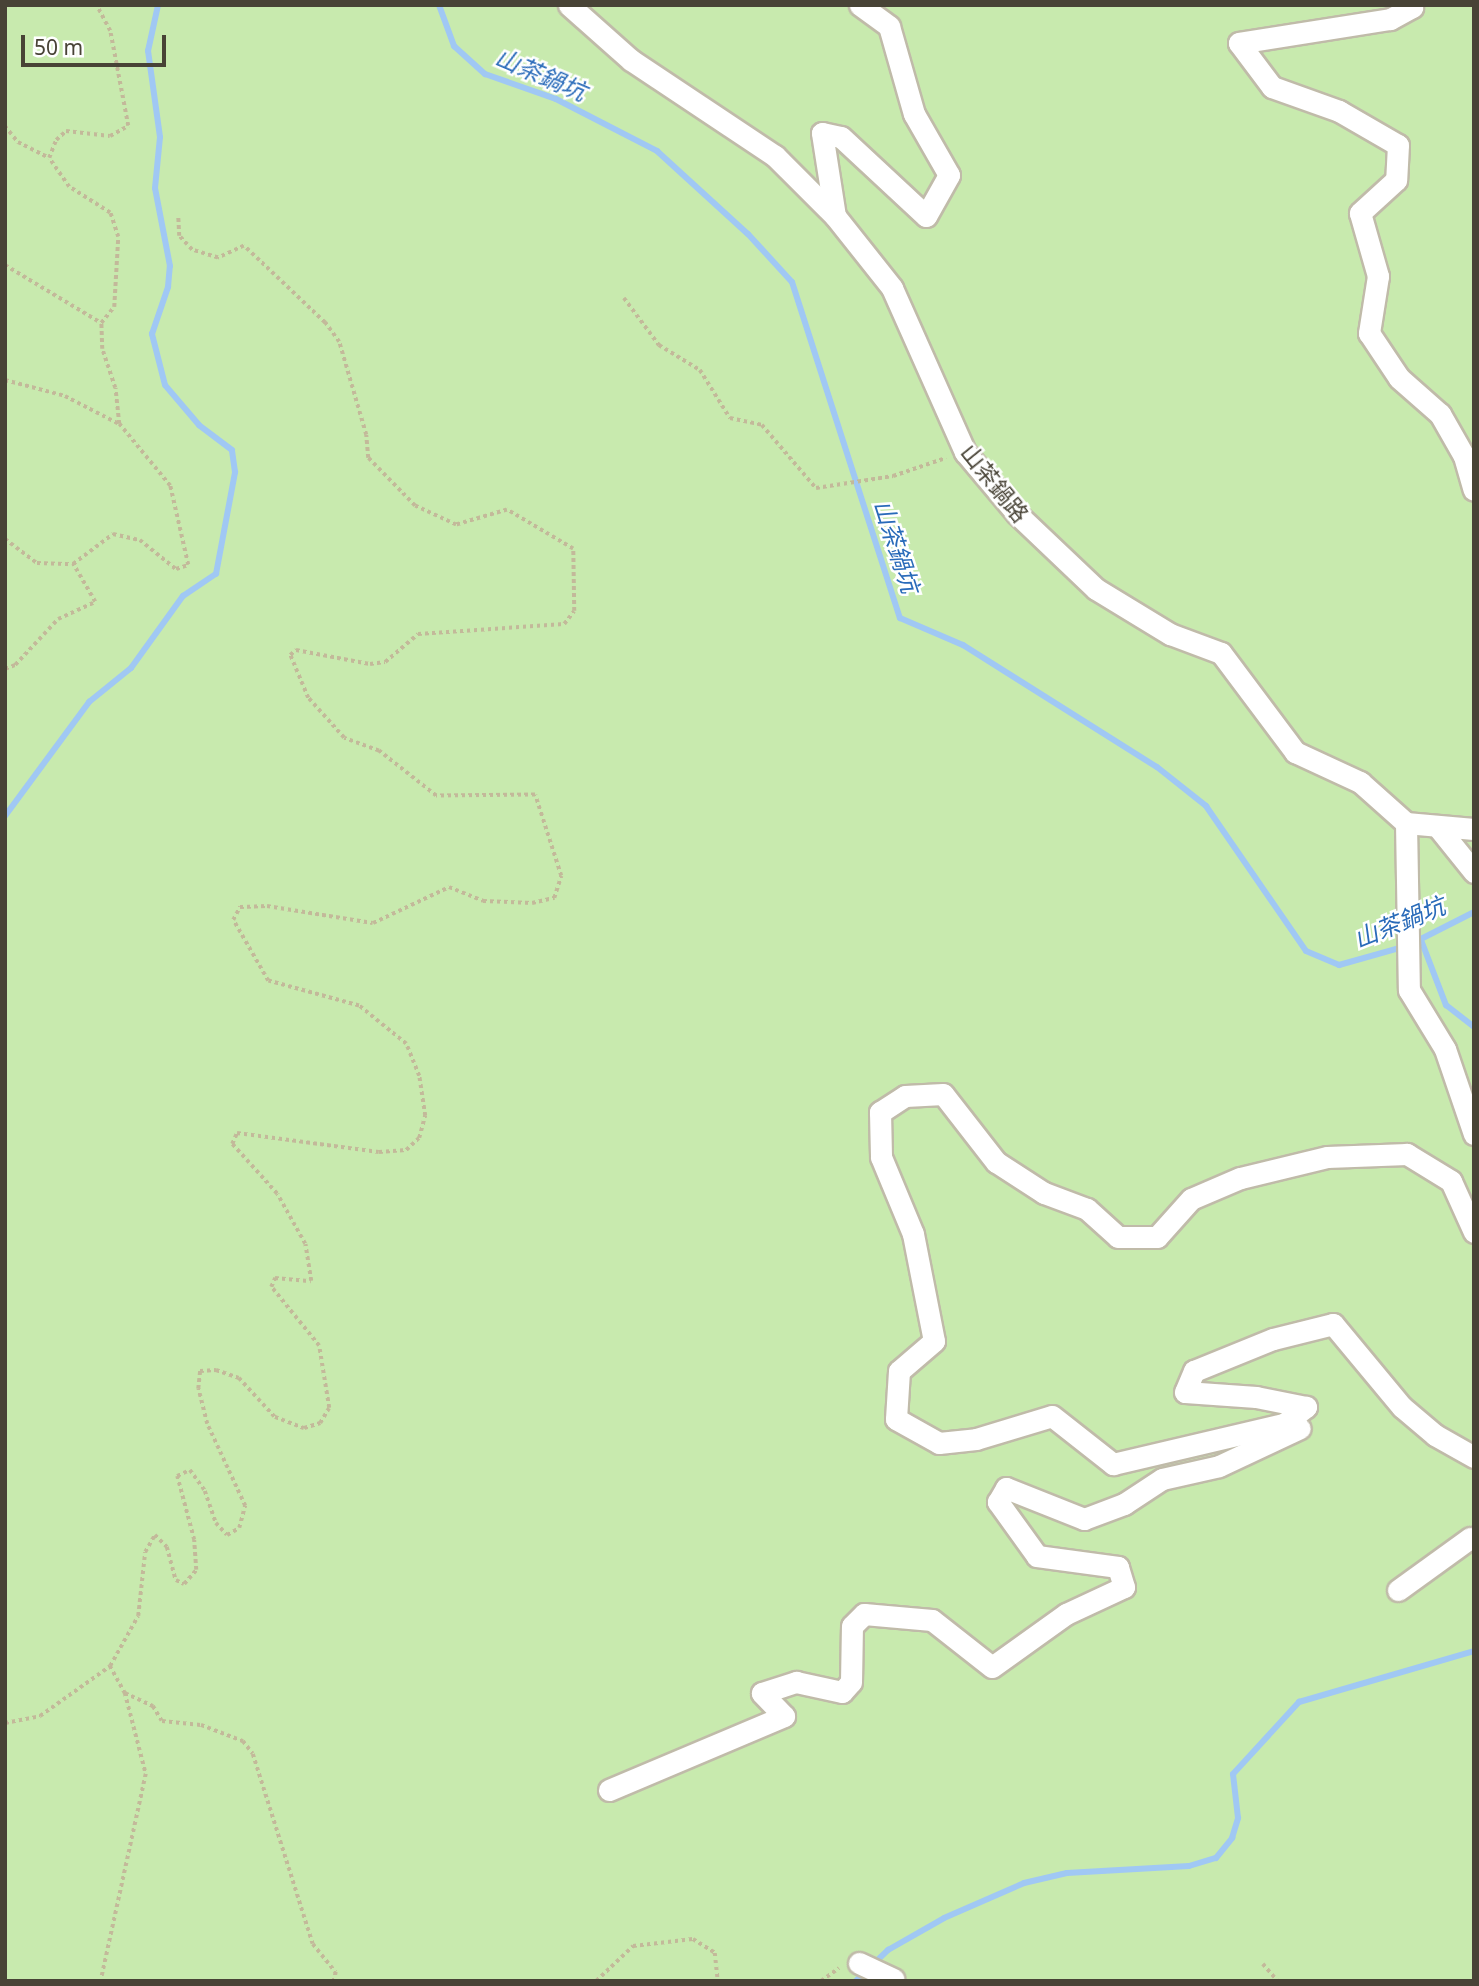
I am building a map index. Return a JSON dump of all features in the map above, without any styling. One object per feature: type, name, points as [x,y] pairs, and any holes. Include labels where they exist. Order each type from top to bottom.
[{"type":"street","name":"山茶鍋路","points":[[569,5],[631,60],[775,156],[835,215],[892,288],[965,452],[1017,514],[1096,589],[1170,634],[1221,653],[1295,752],[1360,782],[1406,823]]},
{"type":"street","points":[[835,215],[822,133],[841,137],[926,216],[949,174],[914,114],[889,26],[860,5]]},
{"type":"street","points":[[1409,5],[1412,7],[1390,19],[1240,43],[1272,87],[1339,111],[1398,145],[1396,180],[1360,213],[1378,276],[1368,332],[1399,378],[1440,414],[1464,456],[1474,490]]},
{"type":"street","points":[[1474,829],[1406,823],[1409,990],[1445,1049],[1474,1133]]},
{"type":"street","points":[[1437,826],[1474,872]]},
{"type":"street","points":[[1306,1407],[1284,1424],[1113,1464],[1052,1416],[975,1439],[939,1443],[896,1419],[899,1371],[934,1341],[913,1234],[881,1157],[880,1112],[905,1096],[943,1094],[996,1161],[1044,1193],[1087,1209],[1118,1237],[1157,1237],[1191,1199],[1240,1178],[1326,1157],[1407,1154],[1451,1181],[1474,1232]]},
{"type":"street","points":[[1306,1407],[1256,1397],[1185,1392],[1194,1371],[1273,1339],[1333,1324],[1402,1407],[1435,1435],[1474,1457]]},
{"type":"street","points":[[609,1790],[784,1716],[762,1693],[796,1682],[842,1692],[851,1682],[852,1626],[864,1614],[932,1620],[992,1667],[1066,1614],[1124,1587],[1118,1567],[1037,1556],[998,1502],[1006,1488],[1084,1519],[1124,1504],[1161,1479],[1219,1466],[1302,1427],[1306,1407]]},
{"type":"street","points":[[1472,1536],[1474,1560]]},
{"type":"street","points":[[1398,1590],[1472,1536]]},
{"type":"street","points":[[859,1963],[887,1977]]},
{"type":"path","points":[[49,158],[56,140],[66,131],[110,136],[128,126],[110,31],[96,5]]},
{"type":"path","points":[[5,126],[18,142],[49,158],[69,187],[110,213],[118,237],[114,307],[101,323]]},
{"type":"path","points":[[5,1723],[40,1716],[110,1667],[138,1616],[145,1552],[155,1535],[167,1547],[176,1580],[184,1584],[196,1570],[194,1540],[177,1476],[190,1470],[205,1491],[216,1523],[227,1535],[239,1528],[245,1506],[207,1424],[198,1389],[200,1371],[215,1370],[239,1377],[275,1417],[304,1428],[320,1423],[329,1408],[319,1346],[271,1287],[275,1278],[311,1281],[305,1244],[277,1194],[232,1144],[237,1133],[380,1152],[406,1150],[419,1139],[425,1116],[419,1076],[405,1044],[359,1006],[268,981],[233,920],[240,907],[267,906],[373,923],[449,887],[483,901],[531,904],[554,898],[561,876],[535,794],[436,796],[379,751],[344,738],[308,698],[290,655],[296,650],[370,664],[386,662],[418,634],[564,624],[574,611],[573,549],[507,510],[456,525],[415,506],[368,457],[366,435],[339,342],[325,323],[244,246],[218,258],[192,250],[179,236],[178,217]]},
{"type":"path","points":[[5,265],[101,323],[119,424]]},
{"type":"path","points":[[624,298],[659,345],[701,370],[730,418],[762,425],[816,488],[893,476],[965,452]]},
{"type":"path","points":[[5,380],[65,396],[119,424],[170,486],[188,565],[176,569],[140,540],[113,534],[73,564],[37,563],[5,539]]},
{"type":"path","points":[[5,669],[15,665],[58,619],[94,602],[73,564]]},
{"type":"path","points":[[101,1981],[146,1774],[125,1693],[110,1667]]},
{"type":"path","points":[[125,1693],[153,1706],[162,1721],[201,1725],[243,1741],[253,1755],[313,1944],[336,1972],[334,1981]]},
{"type":"path","points":[[596,1981],[633,1946],[693,1939],[715,1953],[718,1981]]},
{"type":"path","points":[[1263,1964],[1278,1981]]},
{"type":"green space","points":[[5,5],[1474,5],[1474,1981],[5,1981]]},
{"type":"waterway","points":[[5,816],[89,702],[131,668],[183,596],[216,574],[235,472],[232,450],[199,425],[165,385],[152,334],[168,287],[170,266],[155,188],[160,137],[148,51],[158,5]]},
{"type":"waterway","name":"山茶鍋坑","points":[[439,5],[454,46],[485,74],[556,99],[657,151],[748,234],[792,282],[900,618],[963,645],[1157,767],[1206,806],[1306,951],[1339,965],[1403,947]]},
{"type":"waterway","name":"山茶鍋坑","points":[[1413,943],[1474,912]]},
{"type":"waterway","points":[[1421,940],[1446,1005],[1474,1027]]},
{"type":"waterway","points":[[856,1981],[888,1950],[944,1918],[1024,1883],[1067,1873],[1189,1866],[1216,1858],[1232,1838],[1238,1818],[1233,1774],[1299,1702],[1474,1651]]}]
